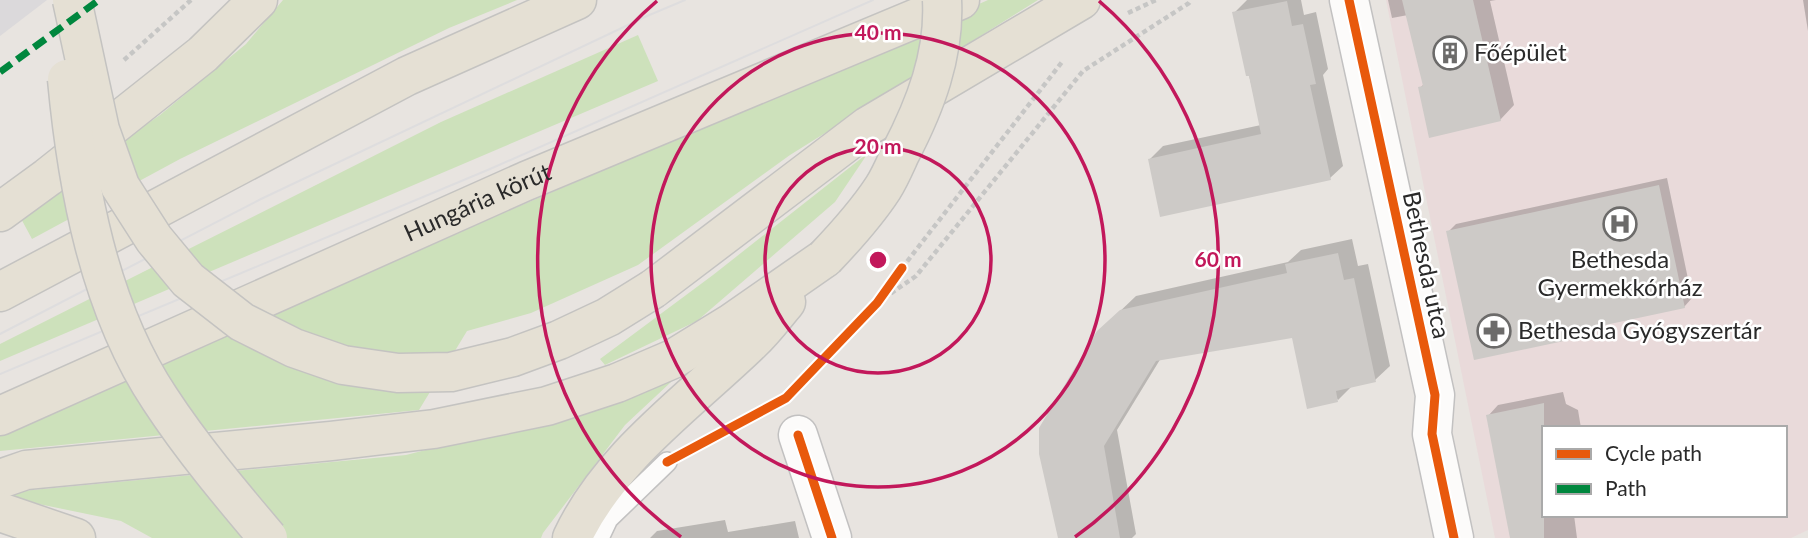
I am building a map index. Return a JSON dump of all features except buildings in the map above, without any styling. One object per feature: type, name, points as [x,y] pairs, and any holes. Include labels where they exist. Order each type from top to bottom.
[{"type":"main road","points":[[64,0],[65,62],[79,178],[108,290],[132,349],[159,398],[209,468],[268,538]]},
{"type":"main road","points":[[72,0],[100,130],[120,186],[154,239],[188,280],[242,322],[295,348],[343,365],[398,373],[451,372],[513,357],[559,340],[608,317],[653,289],[868,126],[1081,0]]},
{"type":"main road","points":[[0,212],[203,54],[258,0]]},
{"type":"main road","points":[[0,292],[407,76],[577,0]]},
{"type":"main road","points":[[572,538],[582,516],[618,469],[650,434],[753,341],[856,226],[884,187],[914,128],[934,76],[943,20],[942,0]]},
{"type":"main road","name":"Hungária körút","points":[[0,416],[526,181],[960,0]]},
{"type":"main road","points":[[0,479],[26,470],[434,429],[547,406],[617,383],[673,359],[730,324],[825,258]]},
{"type":"main road","points":[[0,512],[76,538]]},
{"type":"street","name":"Bethesda utca","points":[[1349,0],[1435,395],[1432,433],[1454,538]]},
{"type":"street","points":[[798,435],[832,538]]},
{"type":"lane","points":[[600,538],[608,519],[667,462]]},
{"type":"path","points":[[1128,13],[1156,0]]},
{"type":"path","points":[[877,303],[916,276],[1083,71],[1191,0]]},
{"type":"path","points":[[867,313],[1062,62]]},
{"type":"shaded area","points":[[0,0],[47,0],[0,36]]},
{"type":"shaded area","name":"Bethesda Gyermekkórház","points":[[1386,0],[1808,0],[1808,530],[1791,538],[1495,538]]},
{"type":"green space","points":[[283,0],[517,0],[449,28],[180,159],[32,239],[18,213],[160,115],[246,44]]},
{"type":"green space","points":[[988,0],[1038,0],[790,155],[638,265],[531,313],[467,331],[419,410],[0,451],[0,425],[662,145]]},
{"type":"green space","points":[[638,35],[658,81],[0,361],[0,344],[441,122]]},
{"type":"green space","points":[[868,153],[835,202],[697,321],[605,365],[600,359],[713,275]]},
{"type":"green space","points":[[665,375],[671,382],[625,425],[541,538],[152,538],[121,521],[0,496],[0,493],[406,455],[563,415]]},
{"type":"tram line","points":[[0,334],[261,199],[685,0]]},
{"type":"tram line","points":[[0,374],[490,169],[873,0]]},
{"type":"marked path","points":[[0,72],[99,0]]},
{"type":"cycle path","points":[[1349,0],[1435,395],[1432,434],[1454,538]]},
{"type":"cycle path","points":[[667,462],[786,398],[877,303],[902,268]]},
{"type":"cycle path","points":[[798,435],[832,538]]},
{"type":"place","name":"Főépület","points":[[1450,53]]},
{"type":"place","name":"Bethesda Gyermekkórház","points":[[1620,224]]},
{"type":"place","name":"Bethesda Gyógyszertár","points":[[1494,331]]}]
